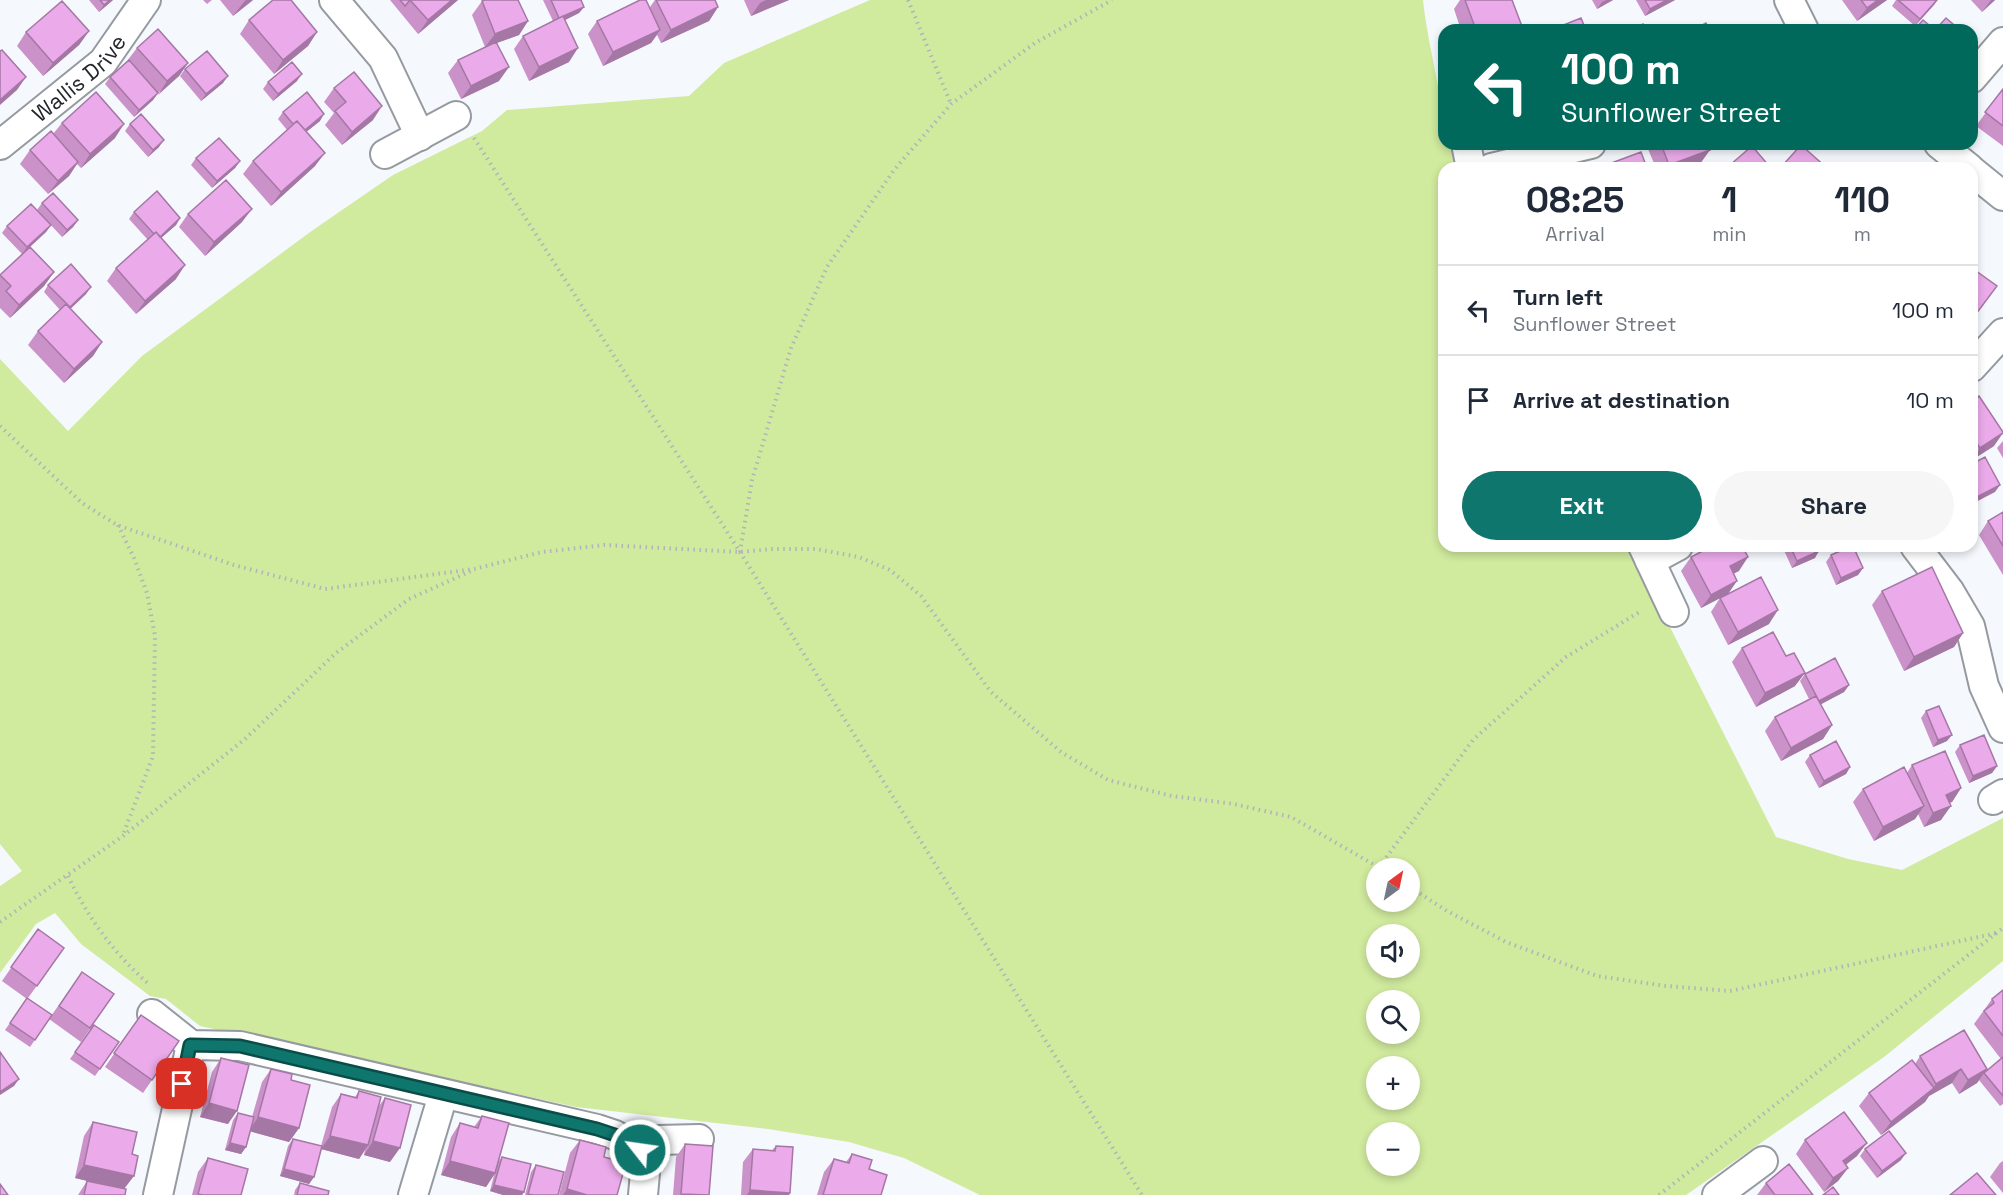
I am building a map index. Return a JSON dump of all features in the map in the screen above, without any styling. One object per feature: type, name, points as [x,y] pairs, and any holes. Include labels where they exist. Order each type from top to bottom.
[{"type":"street","name":"Wallis Drive","points":[[0,145],[103,62],[146,0]]},
{"type":"street","points":[[1789,0],[1801,24]]},
{"type":"street","points":[[338,2],[383,58],[420,136]]},
{"type":"street","points":[[1978,71],[2003,42]]},
{"type":"street","points":[[385,154],[456,116]]},
{"type":"street","points":[[1516,162],[1566,150]]},
{"type":"street","points":[[1946,150],[1962,162]]},
{"type":"street","points":[[1978,176],[2003,196]]},
{"type":"street","points":[[1978,360],[2003,333]]},
{"type":"street","points":[[1920,552],[1950,592],[1970,626],[1984,686],[2003,728]]},
{"type":"street","points":[[1646,554],[1670,604]]},
{"type":"street","points":[[154,1005],[190,1045],[240,1046],[615,1135],[640,1150],[645,1173],[643,1195]]},
{"type":"street","points":[[158,1195],[190,1045]]},
{"type":"street","points":[[413,1195],[443,1095]]},
{"type":"street","points":[[640,1150],[658,1140],[699,1139]]},
{"type":"street","points":[[1724,1193],[1763,1161]]},
{"type":"path","points":[[908,0],[951,104]]},
{"type":"path","points":[[740,552],[752,480],[791,348],[828,267],[894,170],[951,104],[1035,43],[1112,0]]},
{"type":"path","points":[[456,116],[471,135],[740,552],[1142,1195]]},
{"type":"path","points":[[0,426],[82,503],[117,525],[234,565],[325,589],[474,569],[542,552],[604,545],[740,552],[816,549],[859,557],[890,570],[921,596],[991,692],[1061,752],[1108,780],[1172,796],[1233,804],[1292,817],[1366,860]]},
{"type":"path","points":[[117,525],[134,558],[147,593],[155,636],[153,756],[123,836]]},
{"type":"path","points":[[0,922],[123,836],[244,739],[336,653],[410,599],[474,569]]},
{"type":"path","points":[[1386,858],[1473,740],[1566,657],[1670,604]]},
{"type":"path","points":[[68,876],[83,908],[124,963],[150,986],[154,1005]]},
{"type":"path","points":[[1420,893],[1447,911],[1506,942],[1597,976],[1677,987],[1730,991],[1996,933]]},
{"type":"path","points":[[1659,1195],[2003,928]]},
{"type":"green space","points":[[870,0],[1423,0],[1438,85],[1438,150],[1452,150],[1455,162],[1438,162],[1438,552],[1632,552],[1776,837],[1848,859],[1902,870],[2003,818],[2003,961],[1884,1057],[1686,1195],[980,1195],[904,1158],[849,1142],[768,1129],[576,1107],[200,1026],[166,999],[150,996],[81,944],[55,913],[36,924],[0,973],[0,886],[22,871],[0,844],[0,359],[68,431],[142,356],[313,230],[393,175],[482,131],[507,110],[689,96],[724,63]]},
{"type":"building","points":[[100,0],[110,0],[104,5]]},
{"type":"building","points":[[273,0],[291,0],[317,32],[283,60],[249,20]]},
{"type":"building","points":[[400,0],[410,0],[405,6]]},
{"type":"building","points":[[410,0],[452,0],[428,20]]},
{"type":"building","points":[[518,0],[528,21],[495,34],[482,1]]},
{"type":"building","points":[[551,0],[581,0],[584,7],[559,18]]},
{"type":"building","points":[[640,0],[646,0],[660,30],[613,52],[597,21]]},
{"type":"building","points":[[656,0],[715,0],[718,7],[671,30]]},
{"type":"building","points":[[1465,0],[1512,0],[1521,24],[1474,24]]},
{"type":"building","points":[[1645,0],[1667,0],[1650,9]]},
{"type":"building","points":[[1861,0],[1878,0],[1867,8]]},
{"type":"building","points":[[1898,0],[1937,0],[1920,19]]},
{"type":"building","points":[[62,1],[89,31],[53,63],[26,32]]},
{"type":"building","points":[[563,16],[578,48],[539,67],[523,36]]},
{"type":"building","points":[[1581,18],[1584,24],[1566,24]]},
{"type":"building","points":[[1946,18],[1953,24],[1940,24]]},
{"type":"building","points":[[158,29],[188,63],[167,81],[137,48]]},
{"type":"building","points":[[496,42],[509,67],[471,86],[458,60]]},
{"type":"building","points":[[2,50],[26,77],[0,100],[0,51]]},
{"type":"building","points":[[207,51],[228,76],[206,94],[185,69]]},
{"type":"building","points":[[129,60],[158,93],[139,110],[110,77]]},
{"type":"building","points":[[292,62],[302,74],[278,94],[268,82]]},
{"type":"building","points":[[354,72],[382,106],[352,132],[335,111],[346,102],[334,88]]},
{"type":"building","points":[[2003,89],[2003,126],[1985,112]]},
{"type":"building","points":[[96,92],[124,124],[90,154],[62,123]]},
{"type":"building","points":[[307,92],[324,114],[305,130],[297,121],[293,124],[283,112]]},
{"type":"building","points":[[141,114],[164,140],[153,150],[130,124]]},
{"type":"building","points":[[297,121],[325,153],[281,192],[253,161]]},
{"type":"building","points":[[51,131],[78,162],[58,181],[30,150]]},
{"type":"building","points":[[219,138],[240,161],[217,181],[196,158]]},
{"type":"building","points":[[1663,150],[1710,150],[1677,162],[1668,162]]},
{"type":"building","points":[[1747,150],[1755,150],[1766,162],[1733,162]]},
{"type":"building","points":[[1796,150],[1807,150],[1820,162],[1786,162]]},
{"type":"building","points":[[1641,152],[1645,162],[1614,162]]},
{"type":"building","points":[[226,180],[252,209],[214,242],[188,214]]},
{"type":"building","points":[[157,191],[180,218],[160,237],[156,232],[154,234],[134,212]]},
{"type":"building","points":[[53,193],[78,220],[67,230],[42,203]]},
{"type":"building","points":[[31,204],[51,225],[27,247],[7,226]]},
{"type":"building","points":[[156,232],[185,265],[145,301],[116,268]]},
{"type":"building","points":[[30,247],[54,272],[19,305],[6,291],[11,286],[0,275]]},
{"type":"building","points":[[71,264],[91,287],[70,307],[48,285]]},
{"type":"building","points":[[1978,272],[1997,286],[1978,311]]},
{"type":"building","points":[[66,304],[102,342],[74,369],[38,331]]},
{"type":"building","points":[[1978,397],[2003,432],[1980,448],[1978,445]]},
{"type":"building","points":[[1985,457],[2000,485],[1978,496],[1978,461]]},
{"type":"building","points":[[2003,512],[2003,546],[1988,521]]},
{"type":"building","points":[[1701,552],[1745,552],[1748,557],[1730,566],[1737,581],[1711,595],[1691,557]]},
{"type":"building","points":[[1793,552],[1817,552],[1797,561]]},
{"type":"building","points":[[1838,552],[1856,552],[1863,568],[1841,578],[1831,555]]},
{"type":"building","points":[[1932,567],[1963,633],[1914,657],[1882,591]]},
{"type":"building","points":[[1761,577],[1778,610],[1738,632],[1720,598]]},
{"type":"building","points":[[1773,632],[1786,656],[1794,653],[1805,673],[1765,693],[1742,648]]},
{"type":"building","points":[[1835,658],[1849,685],[1819,701],[1805,674]]},
{"type":"building","points":[[1816,696],[1832,725],[1791,748],[1775,717]]},
{"type":"building","points":[[1939,706],[1952,735],[1938,740],[1926,711]]},
{"type":"building","points":[[1984,735],[1997,766],[1973,776],[1960,745]]},
{"type":"building","points":[[1836,741],[1850,767],[1824,781],[1810,755]]},
{"type":"building","points":[[1945,751],[1961,788],[1946,795],[1951,806],[1933,813],[1912,765]]},
{"type":"building","points":[[1904,767],[1924,806],[1883,827],[1863,789]]},
{"type":"building","points":[[38,929],[64,948],[37,986],[11,967]]},
{"type":"building","points":[[82,972],[114,994],[90,1028],[59,1006]]},
{"type":"building","points":[[2003,990],[2003,1036],[1984,1011],[1994,1003],[1992,999]]},
{"type":"building","points":[[27,998],[52,1015],[35,1040],[10,1023]]},
{"type":"building","points":[[141,1015],[179,1041],[152,1080],[114,1053]]},
{"type":"building","points":[[94,1025],[119,1042],[100,1069],[75,1052]]},
{"type":"building","points":[[1964,1030],[1987,1069],[1968,1080],[1961,1069],[1936,1084],[1920,1056]]},
{"type":"building","points":[[0,1052],[19,1079],[0,1092]]},
{"type":"building","points":[[2003,1057],[2003,1096],[1984,1073]]},
{"type":"building","points":[[221,1058],[249,1065],[237,1111],[209,1103]]},
{"type":"building","points":[[1912,1060],[1934,1088],[1891,1122],[1869,1093]]},
{"type":"building","points":[[271,1069],[292,1074],[291,1080],[310,1085],[299,1128],[258,1117]]},
{"type":"building","points":[[359,1091],[381,1097],[368,1145],[330,1136],[341,1094],[357,1098]]},
{"type":"building","points":[[385,1098],[411,1105],[400,1148],[373,1141]]},
{"type":"building","points":[[1844,1112],[1867,1143],[1843,1161],[1848,1168],[1833,1178],[1805,1140]]},
{"type":"building","points":[[238,1113],[254,1117],[246,1147],[230,1143]]},
{"type":"building","points":[[482,1116],[509,1123],[495,1173],[450,1161],[460,1123],[478,1128]]},
{"type":"building","points":[[93,1122],[137,1132],[132,1154],[138,1156],[134,1176],[84,1165]]},
{"type":"building","points":[[1889,1131],[1906,1153],[1882,1171],[1865,1149]]},
{"type":"building","points":[[293,1139],[322,1146],[314,1177],[284,1169]]},
{"type":"building","points":[[580,1140],[606,1147],[604,1157],[626,1163],[617,1195],[587,1195],[567,1189]]},
{"type":"building","points":[[685,1144],[713,1146],[709,1195],[681,1194]]},
{"type":"building","points":[[776,1146],[793,1147],[790,1193],[750,1190],[753,1149],[775,1151]]},
{"type":"building","points":[[852,1154],[872,1160],[869,1169],[887,1175],[881,1195],[823,1195],[834,1159],[849,1163]]},
{"type":"building","points":[[502,1157],[531,1164],[524,1192],[494,1185]]},
{"type":"building","points":[[208,1158],[248,1169],[241,1195],[198,1194]]},
{"type":"building","points":[[1789,1164],[1813,1195],[1775,1195],[1766,1183]]},
{"type":"building","points":[[536,1165],[564,1172],[558,1195],[528,1194]]},
{"type":"building","points":[[1977,1173],[1996,1195],[1950,1195]]},
{"type":"building","points":[[87,1181],[126,1189],[125,1195],[84,1195]]},
{"type":"building","points":[[300,1183],[329,1191],[328,1195],[297,1195]]},
{"type":"building","points":[[0,1184],[8,1195],[0,1195]]},
{"type":"building","points":[[1833,1187],[1839,1195],[1823,1195]]},
{"type":"route","points":[[182,1084],[190,1045],[240,1046],[597,1129],[615,1135],[640,1150]]}]
